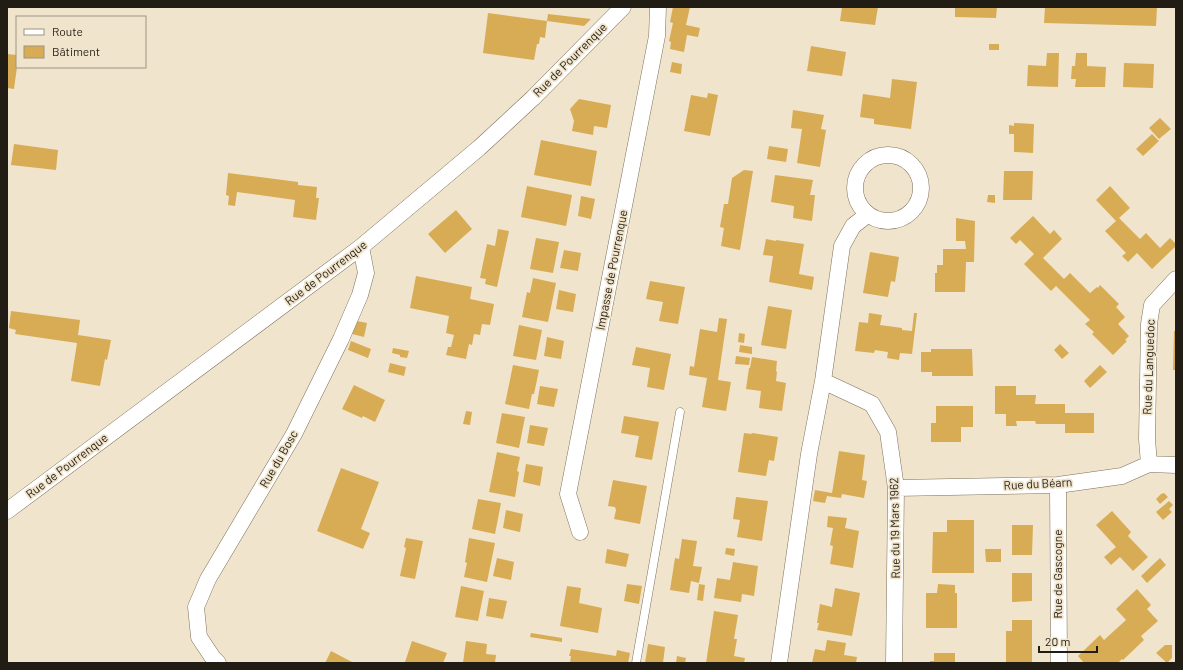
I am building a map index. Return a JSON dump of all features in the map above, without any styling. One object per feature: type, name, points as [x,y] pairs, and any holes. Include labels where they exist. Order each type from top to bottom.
[{"type":"street","name":"Rue de Pourrenque","points":[[7,511],[361,247],[479,148],[533,98],[623,7]]},
{"type":"street","name":"Impasse de Pourrenque","points":[[580,532],[568,494],[658,36],[658,7]]},
{"type":"street","points":[[882,155],[893,155],[904,158],[912,165],[918,174],[921,185],[920,196],[916,206],[909,214],[899,219],[888,221],[878,220],[868,215],[860,207],[856,197],[854,186],[857,175],[863,166],[872,159],[882,155]]},
{"type":"street","points":[[779,663],[809,454],[823,381],[842,246],[853,226],[868,215]]},
{"type":"street","name":"Rue du Bosc","points":[[218,663],[199,637],[196,607],[208,579],[294,434],[341,339],[360,296],[366,273],[361,247]]},
{"type":"street","name":"Rue du Languedoc","points":[[1149,464],[1147,439],[1149,324],[1152,305],[1176,279]]},
{"type":"street","name":"Rue du 19 Mars 1962","points":[[823,381],[872,404],[888,432],[896,488],[894,663]]},
{"type":"street","name":"Rue du Béarn","points":[[896,488],[1058,485],[1122,476],[1149,464],[1176,465]]},
{"type":"street","name":"Rue de Gascogne","points":[[1058,485],[1059,663]]},
{"type":"lane","points":[[636,663],[680,412]]},
{"type":"building","points":[[673,7],[690,7],[686,25],[700,28],[698,37],[687,35],[684,52],[670,49],[671,42],[669,41],[673,23],[670,22]]},
{"type":"building","points":[[842,7],[878,7],[875,25],[840,21]]},
{"type":"building","points":[[955,7],[997,7],[996,18],[955,17]]},
{"type":"building","points":[[1045,7],[1157,7],[1156,26],[1044,23]]},
{"type":"building","points":[[488,13],[547,21],[545,38],[540,37],[534,60],[483,53]]},
{"type":"building","points":[[548,14],[591,19],[584,26],[547,21]]},
{"type":"building","points":[[989,44],[999,44],[999,50],[989,50]]},
{"type":"building","points":[[811,46],[846,52],[842,76],[807,71]]},
{"type":"building","points":[[1047,53],[1059,53],[1058,87],[1027,86],[1028,65],[1046,66]]},
{"type":"building","points":[[1076,53],[1087,53],[1087,66],[1106,67],[1105,87],[1075,87],[1076,79],[1071,79],[1072,66],[1075,66]]},
{"type":"building","points":[[7,54],[16,55],[17,68],[14,89],[7,88]]},
{"type":"building","points":[[672,62],[682,64],[681,74],[670,72]]},
{"type":"building","points":[[1124,63],[1154,64],[1153,88],[1123,87]]},
{"type":"building","points":[[892,79],[917,82],[911,129],[874,124],[874,119],[860,117],[863,94],[890,98]]},
{"type":"building","points":[[708,93],[718,95],[710,136],[684,131],[691,95],[707,98]]},
{"type":"building","points":[[579,99],[611,105],[607,128],[594,126],[593,135],[572,131],[574,121],[570,109]]},
{"type":"building","points":[[793,110],[824,115],[821,129],[826,130],[820,167],[797,163],[802,129],[791,128]]},
{"type":"building","points":[[1160,118],[1171,129],[1159,139],[1149,128]]},
{"type":"building","points":[[1014,123],[1034,124],[1033,153],[1014,152],[1014,134],[1009,134],[1009,125],[1014,126]]},
{"type":"building","points":[[1152,134],[1159,141],[1143,156],[1136,149]]},
{"type":"building","points":[[541,140],[597,151],[591,186],[534,175]]},
{"type":"building","points":[[14,144],[58,150],[56,170],[11,165]]},
{"type":"building","points":[[769,146],[788,149],[786,162],[767,159]]},
{"type":"building","points":[[744,170],[753,171],[740,250],[721,246],[724,228],[720,227],[724,204],[728,204],[732,178]]},
{"type":"building","points":[[1004,171],[1033,171],[1032,200],[1003,200]]},
{"type":"building","points":[[228,173],[298,182],[298,185],[317,187],[316,198],[319,198],[316,220],[293,217],[295,200],[237,192],[235,206],[228,205],[229,196],[226,195]]},
{"type":"building","points":[[775,175],[813,180],[810,195],[815,195],[812,221],[793,218],[794,206],[771,202]]},
{"type":"building","points":[[527,186],[572,195],[566,226],[521,217]]},
{"type":"building","points":[[1110,186],[1130,208],[1119,218],[1140,239],[1146,233],[1160,248],[1170,238],[1176,244],[1176,246],[1152,269],[1137,253],[1128,262],[1122,256],[1126,253],[1105,231],[1116,221],[1096,200]]},
{"type":"building","points":[[988,195],[995,195],[995,203],[987,202]]},
{"type":"building","points":[[581,196],[595,199],[591,219],[578,216]]},
{"type":"building","points":[[456,210],[472,229],[445,253],[428,234]]},
{"type":"building","points":[[1033,216],[1050,234],[1054,230],[1062,239],[1043,258],[1064,279],[1070,273],[1090,293],[1100,285],[1119,304],[1116,307],[1125,317],[1118,324],[1129,336],[1125,340],[1127,341],[1113,355],[1092,334],[1094,332],[1085,324],[1090,320],[1056,286],[1051,291],[1024,264],[1034,254],[1020,240],[1016,244],[1010,238]]},
{"type":"building","points":[[956,218],[975,221],[974,262],[966,262],[965,292],[935,292],[935,273],[937,273],[937,265],[943,265],[943,249],[966,249],[965,241],[956,241]]},
{"type":"building","points":[[498,229],[509,231],[497,287],[485,284],[486,279],[480,278],[487,244],[495,246]]},
{"type":"building","points":[[536,238],[559,242],[553,273],[530,269]]},
{"type":"building","points":[[766,239],[804,244],[799,274],[814,277],[812,290],[769,282],[773,256],[763,255]]},
{"type":"building","points":[[564,250],[581,253],[578,271],[560,268]]},
{"type":"building","points":[[870,252],[899,257],[895,282],[891,281],[888,297],[863,293]]},
{"type":"building","points":[[416,276],[472,287],[470,299],[494,304],[490,325],[482,324],[480,335],[474,334],[472,345],[469,344],[466,359],[446,355],[448,347],[451,347],[454,335],[446,333],[449,316],[410,308]]},
{"type":"building","points":[[533,278],[556,283],[548,322],[522,317],[527,292],[530,293]]},
{"type":"building","points":[[650,281],[685,287],[678,324],[659,321],[663,302],[646,299]]},
{"type":"building","points":[[559,290],[576,294],[573,312],[556,309]]},
{"type":"building","points":[[768,306],[792,310],[786,349],[761,345]]},
{"type":"building","points":[[11,311],[80,320],[78,335],[111,340],[107,360],[105,359],[100,386],[71,381],[77,343],[15,334],[16,330],[9,328]]},
{"type":"building","points":[[869,313],[882,315],[880,325],[912,331],[914,313],[917,313],[912,354],[900,353],[899,360],[887,358],[888,352],[875,350],[874,353],[855,351],[859,322],[868,323]]},
{"type":"building","points":[[719,318],[727,319],[718,380],[731,382],[726,411],[702,407],[707,378],[689,375],[690,366],[694,367],[700,329],[717,332]]},
{"type":"building","points":[[357,321],[367,323],[364,337],[352,334]]},
{"type":"building","points":[[519,325],[542,330],[536,360],[513,356]]},
{"type":"building","points":[[1174,331],[1176,331],[1176,370],[1173,370]]},
{"type":"building","points":[[739,333],[745,334],[744,343],[738,342]]},
{"type":"building","points":[[547,337],[564,341],[561,359],[544,356]]},
{"type":"building","points":[[351,341],[371,349],[368,358],[348,350]]},
{"type":"building","points":[[1060,344],[1069,353],[1062,359],[1054,350]]},
{"type":"building","points":[[740,345],[752,347],[752,354],[739,352]]},
{"type":"building","points":[[636,347],[671,354],[664,390],[647,387],[650,368],[632,365]]},
{"type":"building","points":[[393,348],[409,351],[407,358],[400,357],[400,355],[392,353]]},
{"type":"building","points":[[931,349],[972,349],[973,376],[932,376],[932,372],[921,372],[921,352],[931,352]]},
{"type":"building","points":[[736,356],[750,358],[749,365],[735,364]]},
{"type":"building","points":[[752,357],[777,361],[776,381],[786,383],[782,411],[759,408],[761,391],[746,389]]},
{"type":"building","points":[[390,363],[406,367],[404,376],[388,372]]},
{"type":"building","points":[[513,365],[539,370],[529,409],[505,404]]},
{"type":"building","points":[[1100,365],[1107,372],[1090,388],[1084,381]]},
{"type":"building","points":[[354,385],[385,400],[375,422],[342,409]]},
{"type":"building","points":[[540,386],[558,389],[554,407],[537,404]]},
{"type":"building","points":[[995,386],[1016,386],[1016,395],[1036,395],[1035,404],[1065,404],[1065,413],[1094,413],[1094,433],[1065,433],[1065,424],[1036,424],[1035,421],[1016,421],[1017,426],[1006,426],[1006,414],[995,414]]},
{"type":"building","points":[[936,406],[973,406],[973,427],[961,427],[961,442],[931,442],[931,423],[936,423]]},
{"type":"building","points":[[466,411],[472,412],[470,425],[463,424]]},
{"type":"building","points":[[502,413],[525,417],[519,448],[496,443]]},
{"type":"building","points":[[624,416],[659,422],[652,460],[635,457],[639,436],[621,433]]},
{"type":"building","points":[[530,425],[548,428],[544,446],[527,443]]},
{"type":"building","points":[[744,433],[778,437],[774,461],[769,460],[766,476],[738,472]]},
{"type":"building","points":[[839,451],[865,455],[862,480],[867,481],[864,498],[842,494],[841,498],[827,496],[825,503],[813,501],[815,490],[832,493]]},
{"type":"building","points":[[497,452],[520,457],[517,471],[519,472],[515,497],[489,492]]},
{"type":"building","points":[[526,464],[543,467],[540,486],[523,482]]},
{"type":"building","points":[[341,468],[379,482],[361,529],[370,533],[363,549],[317,531]]},
{"type":"building","points":[[613,480],[647,486],[640,524],[614,519],[616,510],[615,507],[608,506]]},
{"type":"building","points":[[1164,493],[1168,497],[1160,504],[1156,499]]},
{"type":"building","points":[[736,497],[768,501],[762,541],[737,537],[740,520],[733,519]]},
{"type":"building","points":[[478,499],[501,503],[495,534],[472,529]]},
{"type":"building","points":[[1169,501],[1173,505],[1169,509],[1172,512],[1163,520],[1156,512]]},
{"type":"building","points":[[506,510],[523,514],[520,532],[503,528]]},
{"type":"building","points":[[1112,511],[1131,532],[1128,536],[1148,557],[1133,571],[1120,557],[1111,565],[1104,557],[1116,547],[1096,525]]},
{"type":"building","points":[[828,516],[847,518],[845,528],[859,531],[853,568],[830,564],[833,546],[830,545],[833,528],[827,527]]},
{"type":"building","points":[[947,520],[974,520],[974,573],[932,573],[933,532],[947,532]]},
{"type":"building","points":[[1012,525],[1033,525],[1032,555],[1012,555]]},
{"type":"building","points":[[406,538],[423,541],[415,579],[400,576],[406,548],[404,547]]},
{"type":"building","points":[[469,538],[495,543],[487,582],[464,577]]},
{"type":"building","points":[[682,539],[697,541],[693,566],[702,567],[699,583],[691,581],[689,593],[670,590],[675,558],[679,559]]},
{"type":"building","points":[[726,548],[735,549],[734,556],[725,554]]},
{"type":"building","points":[[607,549],[629,554],[626,567],[605,563]]},
{"type":"building","points":[[985,549],[1001,549],[1001,562],[986,562]]},
{"type":"building","points":[[497,558],[514,562],[511,580],[493,576]]},
{"type":"building","points":[[1160,558],[1166,565],[1147,583],[1141,576]]},
{"type":"building","points":[[733,562],[758,566],[754,596],[742,594],[741,602],[714,598],[717,578],[730,580]]},
{"type":"building","points":[[1012,573],[1032,573],[1032,601],[1012,602]]},
{"type":"building","points":[[627,584],[642,586],[639,604],[624,601]]},
{"type":"building","points":[[699,584],[705,585],[703,601],[697,600]]},
{"type":"building","points":[[938,584],[955,585],[955,593],[957,593],[957,628],[926,628],[926,593],[937,593]]},
{"type":"building","points":[[461,586],[484,591],[478,621],[455,617]]},
{"type":"building","points":[[567,586],[581,588],[579,603],[602,608],[598,633],[560,626]]},
{"type":"building","points":[[835,588],[860,593],[852,636],[817,630],[820,604],[832,607]]},
{"type":"building","points":[[1137,589],[1151,605],[1147,609],[1158,621],[1141,636],[1144,640],[1118,663],[1084,663],[1078,656],[1100,635],[1104,640],[1126,620],[1116,609]]},
{"type":"building","points":[[489,598],[507,601],[503,619],[486,616]]},
{"type":"building","points":[[714,611],[738,615],[734,639],[737,639],[734,656],[745,658],[744,663],[706,663]]},
{"type":"building","points":[[1012,620],[1032,620],[1032,663],[1006,663],[1006,631],[1012,631]]},
{"type":"building","points":[[531,633],[562,638],[562,642],[530,637]]},
{"type":"building","points":[[827,640],[846,643],[844,655],[857,657],[856,663],[812,663],[815,649],[825,651]]},
{"type":"building","points":[[412,641],[447,653],[443,663],[405,662]]},
{"type":"building","points":[[466,641],[487,644],[486,654],[496,655],[495,663],[463,663]]},
{"type":"building","points":[[648,644],[665,647],[663,663],[645,663]]},
{"type":"building","points":[[1165,645],[1172,645],[1172,658],[1167,663],[1156,653]]},
{"type":"building","points":[[571,649],[616,656],[617,650],[630,653],[628,663],[570,663],[571,656],[569,656]]},
{"type":"building","points":[[331,651],[354,663],[325,663]]},
{"type":"building","points":[[934,653],[955,653],[955,663],[930,663],[930,661],[934,661]]},
{"type":"building","points":[[677,656],[686,658],[685,663],[676,663]]}]
